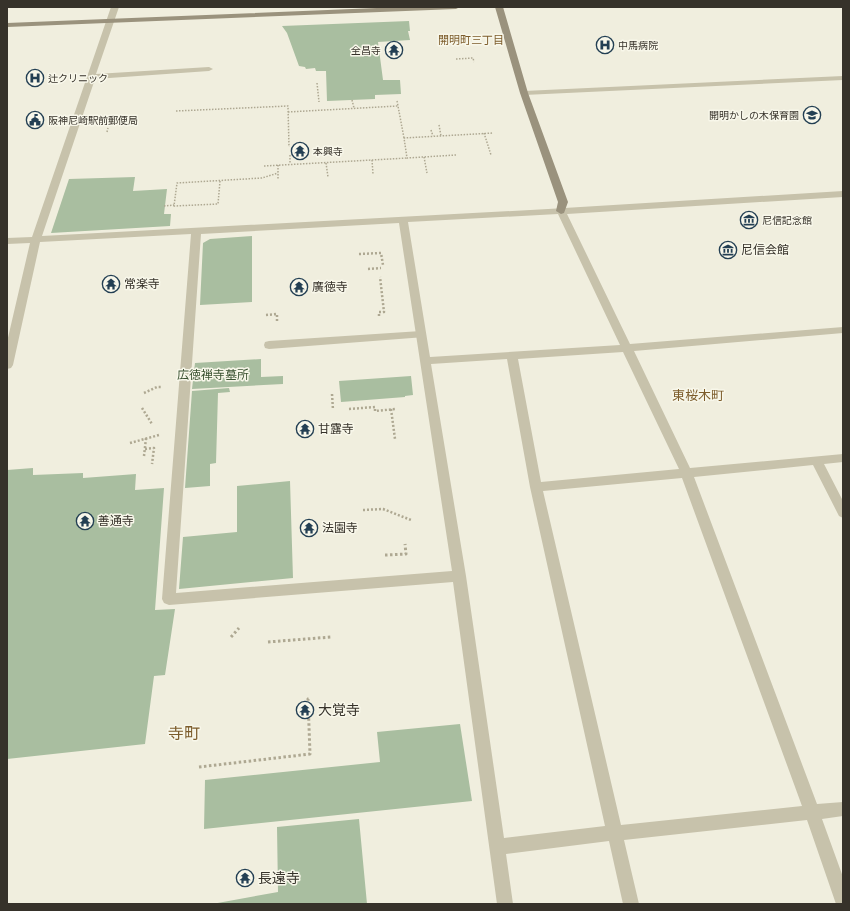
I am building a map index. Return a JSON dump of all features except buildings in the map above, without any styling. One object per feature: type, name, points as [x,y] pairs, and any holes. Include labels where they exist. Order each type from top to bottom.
[{"type":"street","points":[[7,365],[36,240],[115,7]]},
{"type":"street","points":[[7,25],[456,7]]},
{"type":"street","points":[[499,7],[524,93],[563,202],[561,212],[687,474],[812,812],[843,901]]},
{"type":"street","points":[[91,77],[209,69]]},
{"type":"street","points":[[524,93],[843,78]]},
{"type":"street","points":[[7,241],[561,212],[843,194]]},
{"type":"street","points":[[403,220],[459,576],[505,904]]},
{"type":"street","points":[[196,231],[168,599],[459,576]]},
{"type":"street","points":[[425,362],[626,348],[843,330]]},
{"type":"street","points":[[269,345],[421,335]]},
{"type":"street","points":[[512,356],[536,487],[631,904]]},
{"type":"street","points":[[536,487],[687,474],[843,458]]},
{"type":"street","points":[[816,460],[843,513]]},
{"type":"street","points":[[497,847],[843,809]]},
{"type":"path","points":[[457,38],[471,37],[462,36]]},
{"type":"path","points":[[456,58],[473,58],[474,62]]},
{"type":"path","points":[[317,83],[319,102]]},
{"type":"path","points":[[352,100],[354,108]]},
{"type":"path","points":[[397,101],[404,138],[405,163]]},
{"type":"path","points":[[176,111],[288,106],[289,148]]},
{"type":"path","points":[[288,112],[398,106]]},
{"type":"path","points":[[439,124],[441,136]]},
{"type":"path","points":[[107,132],[108,128]]},
{"type":"path","points":[[431,130],[433,136]]},
{"type":"path","points":[[484,133],[491,155]]},
{"type":"path","points":[[404,138],[493,133]]},
{"type":"path","points":[[290,155],[290,164]]},
{"type":"path","points":[[264,166],[456,155]]},
{"type":"path","points":[[424,157],[428,173]]},
{"type":"path","points":[[372,160],[373,174]]},
{"type":"path","points":[[326,162],[328,177]]},
{"type":"path","points":[[278,165],[278,179]]},
{"type":"path","points":[[174,205],[177,183],[262,178],[278,173]]},
{"type":"path","points":[[164,206],[218,204],[220,181]]},
{"type":"path","points":[[359,254],[381,253],[383,265]]},
{"type":"path","points":[[368,269],[381,268]]},
{"type":"path","points":[[380,277],[384,312]]},
{"type":"path","points":[[144,393],[157,387],[163,387]]},
{"type":"path","points":[[332,394],[333,410]]},
{"type":"path","points":[[349,408],[375,407],[375,411],[396,409]]},
{"type":"path","points":[[142,408],[152,424]]},
{"type":"path","points":[[391,409],[395,439]]},
{"type":"path","points":[[130,443],[154,436]]},
{"type":"path","points":[[144,456],[146,438]]},
{"type":"path","points":[[145,449],[154,448],[152,464]]},
{"type":"path","points":[[363,510],[383,509],[411,520]]},
{"type":"path","points":[[385,555],[406,554],[405,544]]},
{"type":"path","points":[[231,637],[239,628]]},
{"type":"path","points":[[268,642],[331,637]]},
{"type":"path","points":[[199,767],[310,754],[308,699],[311,698]]},
{"type":"green space","points":[[409,21],[410,31],[408,31],[410,40],[378,42],[383,80],[400,80],[401,94],[375,95],[375,99],[327,101],[326,71],[316,71],[315,68],[306,69],[305,67],[299,66],[287,33],[282,26]]},
{"type":"green space","points":[[135,177],[133,191],[167,189],[164,214],[171,214],[170,226],[51,233],[69,179]]},
{"type":"green space","points":[[252,236],[252,302],[200,305],[203,243],[210,239]]},
{"type":"green space","name":"広徳禅寺墓所","points":[[261,359],[261,377],[283,376],[283,384],[192,389],[195,363]]},
{"type":"green space","points":[[411,376],[413,395],[405,397],[341,402],[339,381]]},
{"type":"green space","points":[[229,388],[230,392],[218,393],[216,463],[210,464],[210,486],[185,488],[192,391]]},
{"type":"green space","name":"善通寺","points":[[33,468],[33,475],[83,473],[83,478],[136,474],[135,490],[164,488],[155,610],[175,609],[165,675],[154,676],[145,744],[7,759],[7,470]]},
{"type":"green space","points":[[290,481],[293,578],[179,589],[183,537],[237,532],[237,486]]},
{"type":"green space","points":[[460,724],[472,801],[204,829],[205,780],[380,762],[377,732]]},
{"type":"green space","points":[[359,819],[367,904],[212,904],[278,892],[277,827]]},
{"type":"place","name":"中馬病院","points":[[605,45]]},
{"type":"place","name":"全昌寺","points":[[394,50]]},
{"type":"place","name":"辻クリニック","points":[[35,78]]},
{"type":"place","name":"開明かしの木保育園","points":[[812,115]]},
{"type":"place","name":"阪神尼崎駅前郵便局","points":[[35,120]]},
{"type":"place","name":"本興寺","points":[[300,151]]},
{"type":"place","name":"尼信記念館","points":[[749,220]]},
{"type":"place","name":"尼信会館","points":[[728,250]]},
{"type":"place","name":"常楽寺","points":[[111,284]]},
{"type":"place","name":"廣徳寺","points":[[299,287]]},
{"type":"place","name":"甘露寺","points":[[305,429]]},
{"type":"place","name":"善通寺","points":[[85,521]]},
{"type":"place","name":"法園寺","points":[[309,528]]},
{"type":"place","name":"大覚寺","points":[[305,710]]},
{"type":"place","name":"長遠寺","points":[[245,878]]},
{"type":"district","name":"開明町三丁目","points":[[471,40]]},
{"type":"district","name":"東桜木町","points":[[698,395]]},
{"type":"district","name":"寺町","points":[[184,733]]}]
